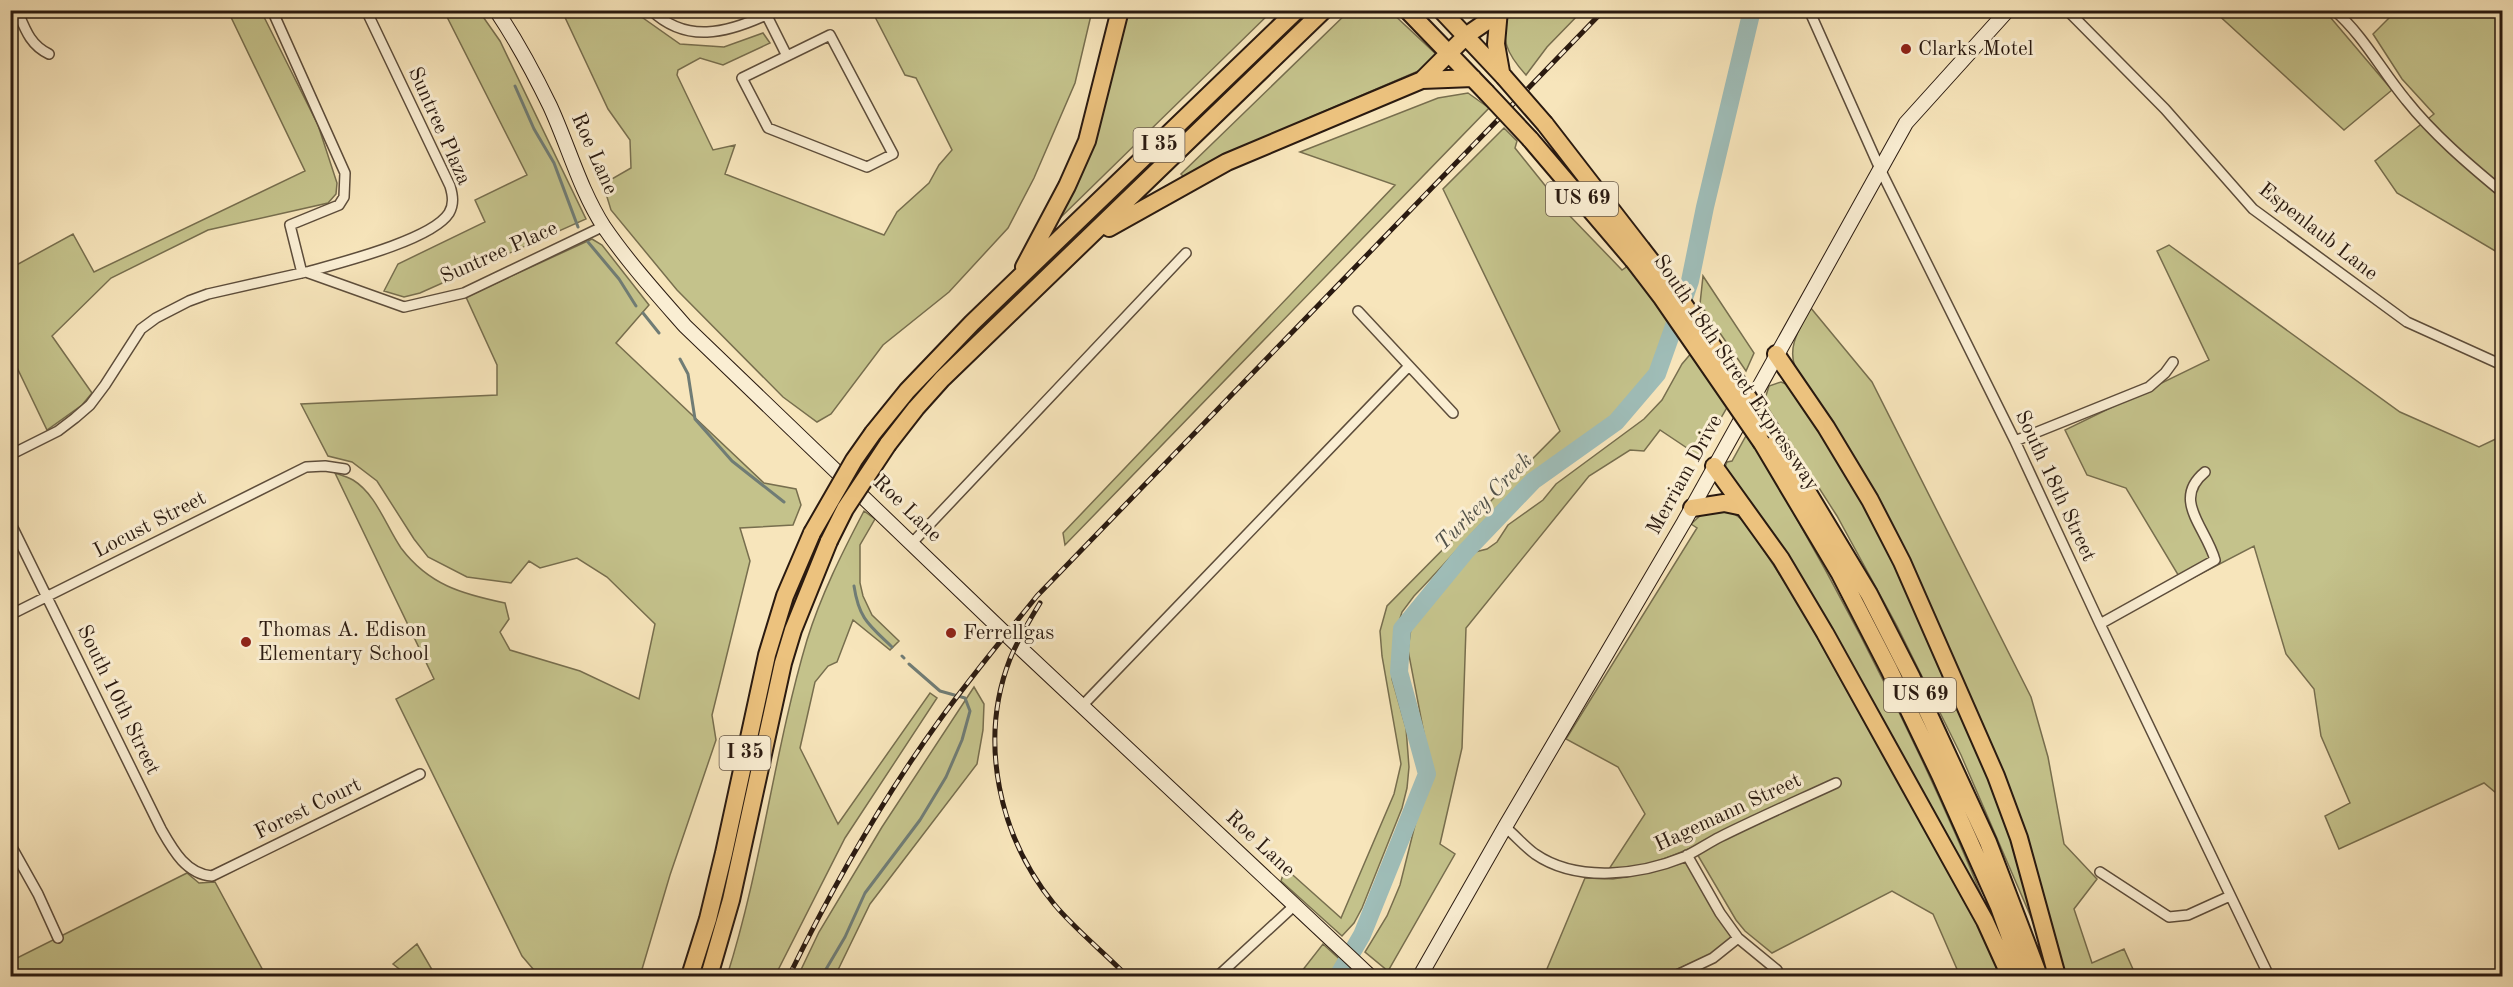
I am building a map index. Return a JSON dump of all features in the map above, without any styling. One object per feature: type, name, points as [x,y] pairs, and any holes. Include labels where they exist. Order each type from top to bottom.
[{"type":"highway","points":[[1019,278],[1067,186],[1087,141],[1120,10]]},
{"type":"highway","name":"I 35","points":[[690,976],[708,920],[767,655],[785,597],[812,533],[854,460],[873,433],[940,356],[1297,10]]},
{"type":"highway","name":"I 35","points":[[709,976],[731,900],[789,641],[811,583],[845,509],[888,444],[942,379],[1324,10]]},
{"type":"highway","name":"South 18th Street Expressway","points":[[1407,10],[1637,254]]},
{"type":"highway","name":"South 18th Street Expressway","points":[[1441,10],[1467,35],[1545,124],[1637,254],[1662,298],[1766,436],[1869,594],[1912,678],[1988,842],[2039,976]]},
{"type":"highway","points":[[1087,240],[1227,162],[1422,80],[1467,35],[1497,10]]},
{"type":"highway","points":[[1497,10],[1496,44],[1502,75]]},
{"type":"highway","points":[[1422,80],[1473,78]]},
{"type":"highway","points":[[1776,354],[1826,427],[1870,500],[1902,562],[2004,797],[2019,838],[2057,976]]},
{"type":"highway","name":"South 18th Street Expressway","points":[[1766,436],[1889,669],[1940,775],[1999,907],[2024,976]]},
{"type":"highway","points":[[1714,466],[1781,559],[1825,633],[1985,921],[2010,976]]},
{"type":"highway","points":[[1692,508],[1724,503],[1743,507]]},
{"type":"street","points":[[17,10],[31,41],[40,50],[50,54]]},
{"type":"street","points":[[10,455],[58,431],[90,405],[141,329],[156,318],[208,294],[304,273],[290,225],[339,205],[344,197],[345,174],[272,10]]},
{"type":"street","name":"Suntree Plaza","points":[[304,273],[378,252],[434,227],[450,212],[453,200],[450,186],[366,10]]},
{"type":"street","name":"Roe Lane","points":[[496,10],[511,32],[550,106],[580,178],[604,226],[644,279],[685,326],[1082,706],[1370,976]]},
{"type":"street","points":[[651,10],[659,18],[678,28],[696,32],[720,32],[742,26],[765,13],[787,56]]},
{"type":"street","name":"South 18th Street","points":[[1809,10],[1880,169],[2015,441],[2269,976]]},
{"type":"street","name":"Merriam Drive","points":[[1419,976],[1692,508],[1906,123],[2008,10]]},
{"type":"street","name":"Espenlaub Lane","points":[[2067,10],[2165,109],[2253,209],[2408,322],[2502,365]]},
{"type":"street","points":[[2334,10],[2352,25],[2406,101],[2468,164],[2502,192]]},
{"type":"street","points":[[830,35],[893,154],[867,168],[768,128],[742,78],[787,56],[830,35]]},
{"type":"street","name":"Suntree Place","points":[[304,273],[404,307],[464,293],[604,226]]},
{"type":"street","points":[[912,543],[1186,253]]},
{"type":"street","points":[[1358,311],[1453,413]]},
{"type":"street","points":[[2015,441],[2149,387],[2165,373],[2172,362]]},
{"type":"street","points":[[1082,706],[1409,366]]},
{"type":"street","name":"Locust Street","points":[[10,615],[306,467],[326,466],[345,469]]},
{"type":"street","points":[[2100,624],[2215,560],[2189,500],[2191,487],[2205,472]]},
{"type":"street","name":"South 10th Street","points":[[10,522],[173,850],[187,865],[202,875],[212,876]]},
{"type":"street","name":"Forest Court","points":[[212,876],[420,774]]},
{"type":"street","name":"Hagemann Street","points":[[1505,826],[1536,855],[1566,867],[1596,874],[1627,873],[1660,866],[1687,855],[1718,838],[1836,783]]},
{"type":"street","points":[[10,844],[38,894],[58,938]]},
{"type":"street","points":[[1687,855],[1720,913],[1738,938],[1777,970],[1780,976]]},
{"type":"street","points":[[2100,872],[2169,917],[2188,915],[2230,896]]},
{"type":"street","points":[[1218,976],[1295,905]]},
{"type":"street","points":[[1675,976],[1713,958],[1738,938]]},
{"type":"shaded area","points":[[228,11],[261,11],[318,125],[337,183],[336,194],[328,203],[208,230],[111,278],[52,336],[92,393],[82,405],[47,430],[11,355],[11,268],[73,234],[94,272],[305,171]]},
{"type":"shaded area","points":[[444,11],[479,11],[500,41],[586,219],[420,293],[404,297],[384,291],[398,264],[485,222],[475,200],[527,175]]},
{"type":"shaded area","points":[[562,11],[633,11],[680,44],[724,47],[763,33],[770,43],[723,65],[700,58],[678,70],[677,75],[713,150],[735,145],[725,174],[884,235],[897,212],[929,183],[939,165],[952,150],[916,78],[905,75],[872,11],[1092,11],[1075,83],[1034,178],[1008,228],[949,292],[883,345],[831,414],[817,422],[783,397],[677,290],[611,210],[603,184],[631,168],[630,140],[608,109]]},
{"type":"shaded area","points":[[1126,11],[1272,11],[1058,220]]},
{"type":"shaded area","points":[[1349,11],[1390,11],[1439,57],[1423,69],[1304,120],[1184,177],[1181,174]]},
{"type":"shaded area","points":[[1510,11],[1582,11],[1547,47],[1526,75],[1510,53],[1505,38]]},
{"type":"shaded area","points":[[2214,11],[2325,11],[2392,90],[2344,130]]},
{"type":"shaded area","points":[[2396,11],[2502,11],[2502,255],[2397,193],[2375,161],[2434,114],[2402,79],[2373,34]]},
{"type":"shaded area","points":[[1468,93],[1489,108],[1065,545],[1063,533],[1395,185],[1300,152],[1438,98]]},
{"type":"shaded area","points":[[1504,128],[1517,141],[1515,148],[1568,214],[1622,270],[1628,266],[1669,316],[1652,370],[1636,394],[1606,423],[1535,473],[1505,499],[1414,596],[1402,612],[1397,628],[1392,679],[1406,728],[1409,767],[1407,788],[1402,808],[1362,908],[1354,923],[1342,936],[1281,881],[1285,868],[1341,918],[1394,794],[1401,764],[1382,656],[1380,631],[1387,606],[1560,431],[1443,189]]},
{"type":"shaded area","points":[[592,239],[602,245],[649,305],[616,343],[764,483],[796,489],[801,505],[793,525],[740,528],[750,561],[712,715],[716,740],[670,875],[640,976],[539,976],[522,956],[396,699],[434,679],[335,473],[353,480],[368,493],[401,548],[423,571],[447,586],[505,603],[509,619],[500,632],[510,650],[580,671],[639,699],[655,624],[607,577],[577,558],[540,568],[529,561],[511,583],[467,577],[428,557],[377,481],[352,462],[328,456],[301,404],[497,395],[497,365],[466,297]]},
{"type":"shaded area","points":[[2169,245],[2400,412],[2479,447],[2502,436],[2502,798],[2484,783],[2339,849],[2325,816],[2350,803],[2321,736],[2314,689],[2286,654],[2254,546],[2183,583],[2126,488],[2087,475],[2065,430],[2209,360],[2157,251]]},
{"type":"shaded area","points":[[1703,276],[1754,353],[1746,371],[1700,304]]},
{"type":"shaded area","points":[[1810,307],[1872,382],[2031,697],[2048,757],[2064,844],[2097,879],[2074,909],[2092,963],[2124,949],[2136,976],[2064,976],[1990,742],[1795,367],[1794,344]]},
{"type":"shaded area","points":[[1693,351],[1729,404],[1699,456],[1660,430],[1644,451],[1630,450],[1589,476],[1466,628],[1462,748],[1440,844],[1455,854],[1388,971],[1365,952],[1387,916],[1400,885],[1430,765],[1408,650],[1411,628],[1469,557],[1497,542],[1508,525],[1543,500],[1556,484],[1644,419],[1662,400],[1682,364]]},
{"type":"shaded area","points":[[1781,382],[1791,386],[1870,511],[1998,792],[2037,931],[1961,755],[1897,626],[1837,516],[1764,402],[1769,386]]},
{"type":"shaded area","points":[[1747,434],[1814,549],[1876,666],[1933,784],[1986,906],[1982,908],[1725,467],[1727,462],[1732,461]]},
{"type":"shaded area","points":[[864,511],[875,519],[860,545],[860,583],[863,596],[872,615],[899,641],[890,650],[853,620],[837,662],[828,666],[815,682],[800,748],[838,824],[930,693],[937,698],[845,838],[775,976],[727,976],[750,893],[786,724],[807,640],[832,574]]},
{"type":"shaded area","points":[[1711,511],[1730,511],[1744,521],[1794,596],[1977,923],[2002,976],[1960,976],[1933,914],[1892,891],[1772,953],[1745,931],[1736,920],[1693,847],[1652,862],[1609,869],[1645,814],[1618,767],[1566,739],[1697,528],[1691,524],[1701,515]]},
{"type":"shaded area","points":[[974,687],[984,704],[983,730],[977,764],[870,904],[835,976],[798,976],[819,932],[882,827]]},
{"type":"shaded area","points":[[1688,863],[1734,937],[1731,940],[1709,955],[1662,976],[1544,976],[1585,878],[1613,879]]},
{"type":"shaded area","points":[[187,873],[199,883],[215,882],[266,976],[11,976],[11,961]]},
{"type":"shaded area","points":[[417,944],[434,973],[430,976],[408,976],[393,964]]},
{"type":"shaded area","points":[[1323,944],[1358,976],[1298,976]]},
{"type":"waterway","name":"Turkey Creek","points":[[1338,976],[1362,935],[1427,774],[1399,672],[1402,629],[1466,551],[1533,481],[1616,422],[1657,374],[1690,281],[1705,207],[1752,10]]},
{"type":"waterway","points":[[515,86],[534,129],[554,163],[578,227]]},
{"type":"waterway","points":[[588,242],[619,279],[636,306]]},
{"type":"waterway","points":[[643,313],[659,333]]},
{"type":"waterway","points":[[680,359],[688,374],[695,419],[732,461],[784,502]]},
{"type":"waterway","points":[[854,586],[866,621],[892,647]]},
{"type":"waterway","points":[[822,976],[845,937],[865,893],[920,820],[946,777],[962,740],[970,711],[965,698],[940,691],[909,664]]},
{"type":"railway","points":[[789,976],[822,910],[897,782],[951,705],[1037,596],[1604,10]]},
{"type":"railway","points":[[1040,603],[1013,652],[1000,690],[995,755],[999,787],[1007,819],[1019,849],[1035,878],[1062,913],[1122,971]]},
{"type":"place","name":"Clarks Motel","points":[[1906,49]]},
{"type":"place","name":"Ferrellgas","points":[[951,633]]},
{"type":"place","name":"Thomas A. Edison Elementary School","points":[[246,642]]}]
